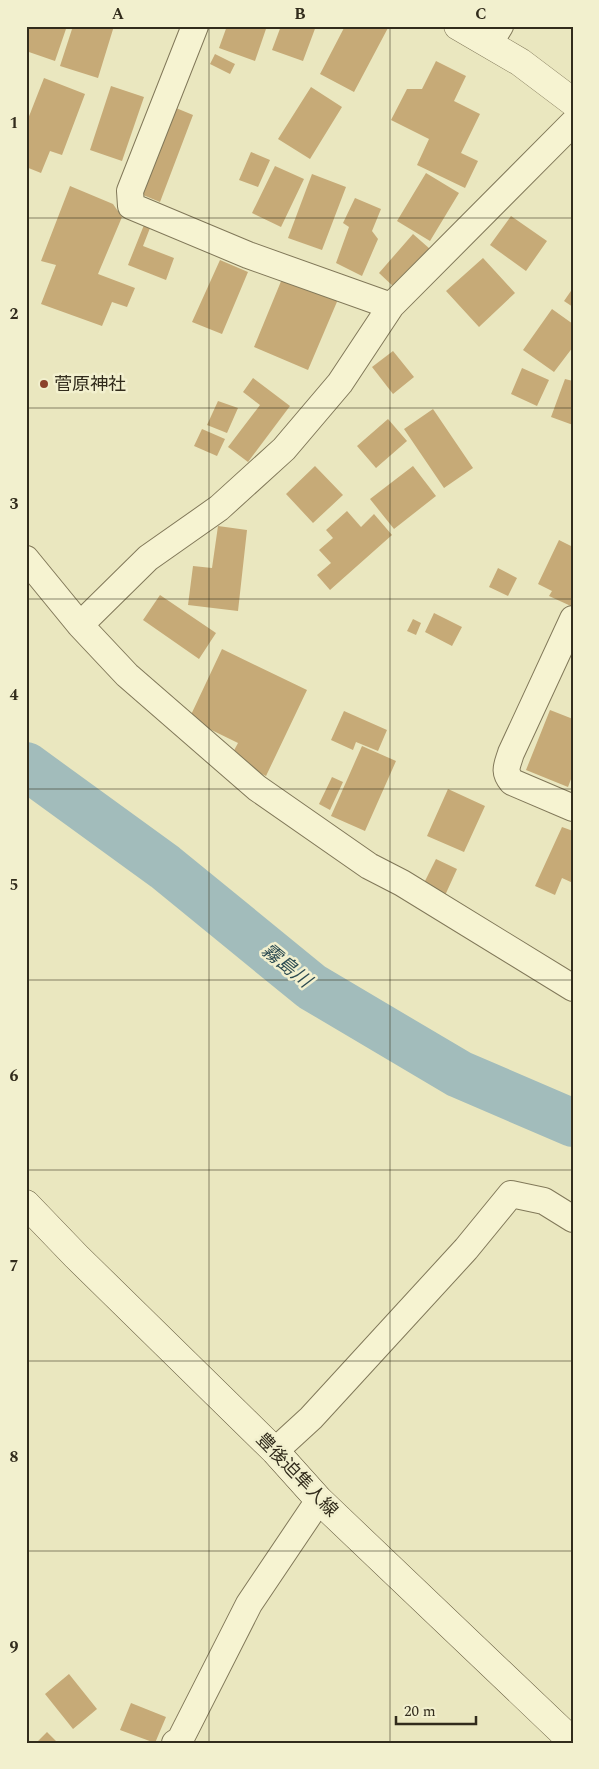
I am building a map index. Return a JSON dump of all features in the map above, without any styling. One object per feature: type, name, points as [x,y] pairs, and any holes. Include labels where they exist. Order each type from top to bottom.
[{"type":"main road","points":[[458,26],[494,35],[520,62],[573,102]]},
{"type":"main road","name":"豊後迫隼人線","points":[[26,1204],[83,1263],[276,1451],[319,1500],[573,1742]]},
{"type":"street","points":[[195,26],[130,191],[131,206],[248,255],[391,306]]},
{"type":"street","points":[[80,626],[148,558],[219,508],[284,449],[340,383],[391,306],[573,123]]},
{"type":"street","points":[[26,559],[80,626],[127,675],[257,788],[369,866],[402,883],[573,988]]},
{"type":"street","points":[[573,619],[510,753],[506,768],[506,775],[512,782],[573,808]]},
{"type":"street","points":[[276,1451],[311,1418],[446,1270],[511,1194],[544,1201],[573,1219]]},
{"type":"street","points":[[175,1743],[180,1740],[249,1604],[319,1500]]},
{"type":"building","points":[[26,26],[67,26],[55,61],[26,51]]},
{"type":"building","points":[[73,26],[114,26],[98,78],[60,66]]},
{"type":"building","points":[[227,26],[267,26],[255,61],[219,48]]},
{"type":"building","points":[[281,26],[316,26],[303,61],[272,50]]},
{"type":"building","points":[[345,26],[389,26],[354,92],[320,74]]},
{"type":"building","points":[[215,54],[235,64],[230,74],[210,64]]},
{"type":"building","points":[[436,61],[466,76],[454,101],[480,114],[461,153],[478,161],[465,188],[417,165],[429,139],[391,120],[407,89],[422,89]]},
{"type":"building","points":[[44,78],[85,94],[62,155],[50,151],[41,173],[26,167],[26,124]]},
{"type":"building","points":[[111,86],[144,97],[122,161],[90,150]]},
{"type":"building","points":[[311,87],[342,107],[310,159],[278,139]]},
{"type":"building","points":[[176,108],[193,115],[160,202],[143,195]]},
{"type":"building","points":[[251,152],[270,160],[258,187],[239,180]]},
{"type":"building","points":[[275,166],[304,179],[281,227],[252,213]]},
{"type":"building","points":[[426,173],[459,193],[430,241],[397,221]]},
{"type":"building","points":[[312,174],[346,187],[322,250],[288,238]]},
{"type":"building","points":[[70,186],[113,204],[122,217],[98,274],[135,288],[127,307],[112,302],[102,326],[41,304],[56,265],[41,261]]},
{"type":"building","points":[[355,198],[381,209],[372,231],[378,239],[362,276],[336,263],[349,227],[343,223]]},
{"type":"building","points":[[511,216],[547,241],[526,271],[490,245]]},
{"type":"building","points":[[144,225],[150,228],[143,246],[174,258],[166,280],[128,265]]},
{"type":"building","points":[[413,234],[430,249],[395,288],[379,273]]},
{"type":"building","points":[[483,258],[515,293],[479,327],[446,291]]},
{"type":"building","points":[[220,260],[248,272],[222,334],[192,322]]},
{"type":"building","points":[[284,274],[339,297],[308,370],[254,347]]},
{"type":"building","points":[[573,288],[573,307],[564,301]]},
{"type":"building","points":[[552,309],[573,324],[573,347],[554,372],[523,350]]},
{"type":"building","points":[[393,351],[414,377],[393,394],[372,367]]},
{"type":"building","points":[[522,368],[549,380],[537,406],[511,394]]},
{"type":"building","points":[[253,378],[290,406],[248,462],[228,447],[260,405],[243,392]]},
{"type":"building","points":[[565,379],[573,381],[573,425],[551,417]]},
{"type":"building","points":[[218,401],[238,408],[227,433],[207,425]]},
{"type":"building","points":[[433,409],[473,468],[444,488],[404,429]]},
{"type":"building","points":[[388,419],[407,441],[376,468],[357,446]]},
{"type":"building","points":[[202,429],[225,439],[217,456],[194,446]]},
{"type":"building","points":[[315,466],[343,495],[313,523],[286,494]]},
{"type":"building","points":[[413,466],[436,496],[394,529],[370,499]]},
{"type":"building","points":[[347,511],[361,527],[374,514],[392,535],[330,590],[317,575],[331,563],[319,550],[333,538],[326,530]]},
{"type":"building","points":[[218,526],[247,530],[238,611],[188,605],[193,566],[212,568]]},
{"type":"building","points":[[559,540],[573,547],[573,607],[549,596],[552,591],[538,584]]},
{"type":"building","points":[[498,568],[517,578],[508,596],[489,587]]},
{"type":"building","points":[[160,595],[216,633],[199,659],[143,620]]},
{"type":"building","points":[[434,613],[462,627],[452,646],[425,632]]},
{"type":"building","points":[[413,619],[421,623],[416,635],[407,631]]},
{"type":"building","points":[[222,649],[307,690],[266,776],[230,758],[238,743],[189,719]]},
{"type":"building","points":[[550,710],[573,719],[573,774],[568,787],[526,770]]},
{"type":"building","points":[[344,711],[387,730],[378,751],[356,742],[353,750],[331,740]]},
{"type":"building","points":[[362,746],[396,761],[365,831],[331,816]]},
{"type":"building","points":[[332,777],[343,782],[330,810],[319,804]]},
{"type":"building","points":[[448,789],[485,806],[464,852],[427,836]]},
{"type":"building","points":[[562,827],[573,831],[573,883],[562,878],[555,895],[535,886]]},
{"type":"building","points":[[436,859],[457,869],[442,902],[420,891]]},
{"type":"building","points":[[69,1674],[97,1709],[73,1729],[45,1694]]},
{"type":"building","points":[[131,1703],[166,1717],[155,1743],[120,1730]]},
{"type":"building","points":[[47,1732],[58,1743],[36,1743]]},
{"type":"waterway","name":"霧島川","points":[[26,766],[165,867],[312,987],[459,1074],[573,1123]]},
{"type":"place","name":"菅原神社","points":[[44,384]]}]
